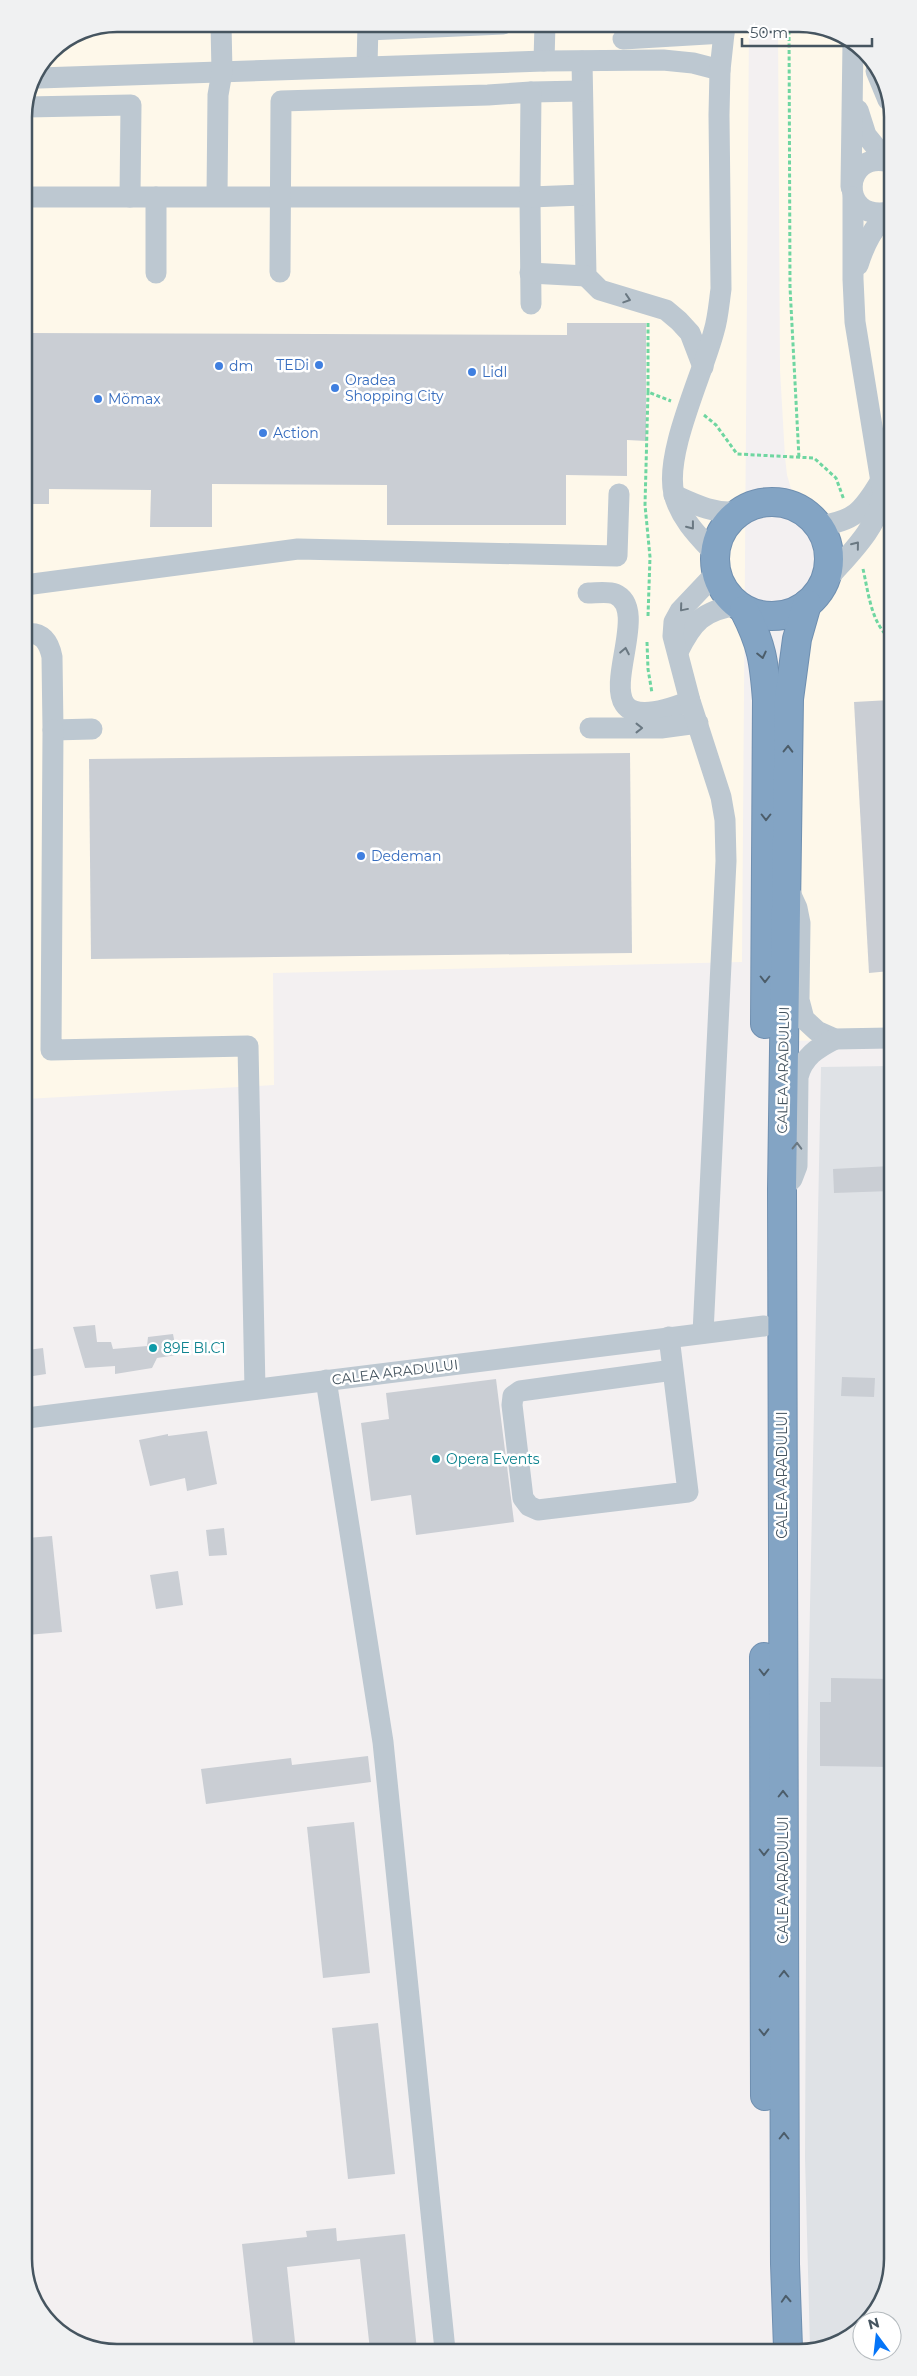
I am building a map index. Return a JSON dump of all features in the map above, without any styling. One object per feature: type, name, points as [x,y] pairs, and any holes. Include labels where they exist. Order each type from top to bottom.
[{"type":"highway","name":"CALEA ARADULUI","points":[[741,608],[760,616],[777,617],[793,613],[807,604],[824,582],[829,569],[827,542],[818,526],[807,513],[793,506],[778,502],[763,502],[739,512],[723,530],[715,563],[720,585],[741,608],[758,637],[765,665],[767,700],[763,1960],[769,2344]]},
{"type":"highway","name":"CALEA ARADULUI","points":[[788,2344],[784,2264],[782,1189],[789,699],[797,639],[807,604]]},
{"type":"street","points":[[217,196],[218,95],[222,72],[221,32]]},
{"type":"street","points":[[367,66],[368,32]]},
{"type":"street","points":[[544,61],[545,33]]},
{"type":"street","points":[[623,39],[685,33]]},
{"type":"street","points":[[703,1333],[726,861],[725,820],[721,797],[690,701],[673,636],[674,622],[680,611],[715,563],[681,514],[674,495],[671,479],[673,457],[714,331],[720,290],[720,70],[724,33]]},
{"type":"street","points":[[824,582],[857,545],[881,509],[883,494],[856,322],[853,279],[853,52]]},
{"type":"street","points":[[42,78],[544,61],[663,60],[693,63],[720,70]]},
{"type":"street","points":[[582,61],[586,276]]},
{"type":"street","points":[[280,70],[280,272]]},
{"type":"street","points":[[281,101],[582,91]]},
{"type":"street","points":[[531,92],[531,304]]},
{"type":"street","points":[[853,97],[866,135],[884,157]]},
{"type":"street","points":[[34,107],[131,105],[130,197]]},
{"type":"street","points":[[884,161],[877,160],[867,162],[859,168],[853,176],[852,192],[859,206],[868,212],[884,213]]},
{"type":"street","points":[[33,197],[583,195]]},
{"type":"street","points":[[156,197],[156,272]]},
{"type":"street","points":[[853,279],[865,242],[874,226],[884,217]]},
{"type":"street","points":[[530,273],[586,276],[600,290],[666,310],[679,320],[690,333],[702,367]]},
{"type":"street","points":[[818,526],[838,523],[851,518],[866,506],[881,480]]},
{"type":"street","points":[[33,584],[298,550],[617,556],[619,494]]},
{"type":"street","points":[[674,495],[701,508],[725,513],[739,512]]},
{"type":"street","points":[[588,593],[615,594],[625,602],[629,614],[626,643],[619,677],[621,699],[631,709],[658,712],[690,701]]},
{"type":"street","points":[[678,652],[685,636],[702,616],[717,609],[741,608]]},
{"type":"street","points":[[33,635],[39,635],[50,648],[52,657],[51,1050],[248,1046],[255,1389]]},
{"type":"street","points":[[590,728],[661,728],[698,723]]},
{"type":"street","points":[[53,730],[92,729]]},
{"type":"street","points":[[786,886],[797,908],[800,923],[800,1010],[804,1020],[817,1031],[835,1039]]},
{"type":"street","points":[[782,1189],[792,1179],[797,1166],[798,1077],[801,1065],[818,1047],[835,1039],[884,1038]]},
{"type":"street","name":"CALEA ARADULUI","points":[[32,1417],[764,1326]]},
{"type":"street","points":[[669,1337],[688,1492],[538,1510],[529,1506],[523,1498],[512,1406],[513,1396],[520,1391],[673,1370]]},
{"type":"street","points":[[326,1380],[383,1742],[444,2343]]},
{"type":"path","points":[[789,33],[790,287],[799,458]]},
{"type":"path","points":[[648,392],[645,496],[650,557],[648,619]]},
{"type":"path","points":[[814,458],[836,478]]},
{"type":"path","points":[[647,638],[649,682],[658,712]]},
{"type":"shaded area","points":[[118,32],[749,33],[742,962],[273,973],[274,1085],[33,1099],[33,112],[35,96],[41,80],[50,66],[75,44],[101,34]]},
{"type":"shaded area","points":[[778,33],[805,33],[832,39],[860,57],[873,75],[880,90],[884,107],[884,1039],[784,1041],[807,604],[825,582],[829,556],[827,542],[819,526],[792,492],[787,475],[780,370]]},
{"type":"shaded area","points":[[884,1066],[884,2269],[876,2296],[866,2311],[852,2311],[852,2325],[847,2329],[827,2339],[810,2343],[805,2158],[807,1753],[821,1067]]},
{"type":"building","name":"Oradea Shopping City","points":[[567,323],[646,323],[646,441],[627,440],[627,476],[566,475],[566,525],[387,525],[387,485],[212,484],[212,527],[150,527],[151,490],[49,489],[49,504],[33,504],[33,333],[567,335]]},
{"type":"building","points":[[884,700],[884,972],[869,973],[854,702]]},
{"type":"building","name":"Dedeman","points":[[630,753],[632,953],[91,959],[89,759]]},
{"type":"building","points":[[884,1166],[884,1191],[834,1193],[833,1169]]},
{"type":"building","name":"89E Bl.C1","points":[[95,1325],[97,1342],[111,1342],[113,1349],[147,1346],[148,1337],[173,1334],[177,1355],[157,1358],[152,1368],[115,1374],[115,1366],[85,1368],[73,1327]]},
{"type":"building","points":[[43,1348],[46,1374],[32,1376],[32,1349]]},
{"type":"building","points":[[842,1377],[875,1378],[874,1397],[841,1396]]},
{"type":"building","name":"Opera Events","points":[[496,1379],[514,1522],[416,1535],[411,1495],[371,1501],[361,1423],[389,1419],[386,1393]]},
{"type":"building","points":[[207,1431],[217,1484],[187,1491],[185,1478],[150,1486],[139,1440],[168,1434],[168,1436]]},
{"type":"building","points":[[224,1528],[227,1555],[209,1556],[206,1530]]},
{"type":"building","points":[[52,1536],[62,1632],[32,1635],[32,1538]]},
{"type":"building","points":[[178,1571],[183,1605],[156,1609],[150,1575]]},
{"type":"building","points":[[831,1678],[884,1679],[884,1767],[820,1766],[820,1702],[831,1702]]},
{"type":"building","points":[[368,1756],[371,1782],[206,1804],[201,1769],[291,1758],[292,1765]]},
{"type":"building","points":[[354,1822],[370,1973],[323,1978],[307,1827]]},
{"type":"building","points":[[378,2023],[395,2174],[348,2179],[332,2028]]},
{"type":"building","points":[[336,2228],[337,2241],[405,2234],[416,2343],[369,2343],[360,2259],[287,2267],[295,2343],[253,2343],[242,2244],[307,2237],[306,2231]]},
{"type":"place","name":"TEDi","points":[[319,365]]},
{"type":"place","name":"dm","points":[[219,366]]},
{"type":"place","name":"Lidl","points":[[472,372]]},
{"type":"place","name":"Oradea Shopping City","points":[[335,388]]},
{"type":"place","name":"Mömax","points":[[98,399]]},
{"type":"place","name":"Action","points":[[263,433]]},
{"type":"place","name":"Dedeman","points":[[361,856]]},
{"type":"place","name":"89E Bl.C1","points":[[153,1348]]},
{"type":"place","name":"Opera Events","points":[[436,1459]]}]
